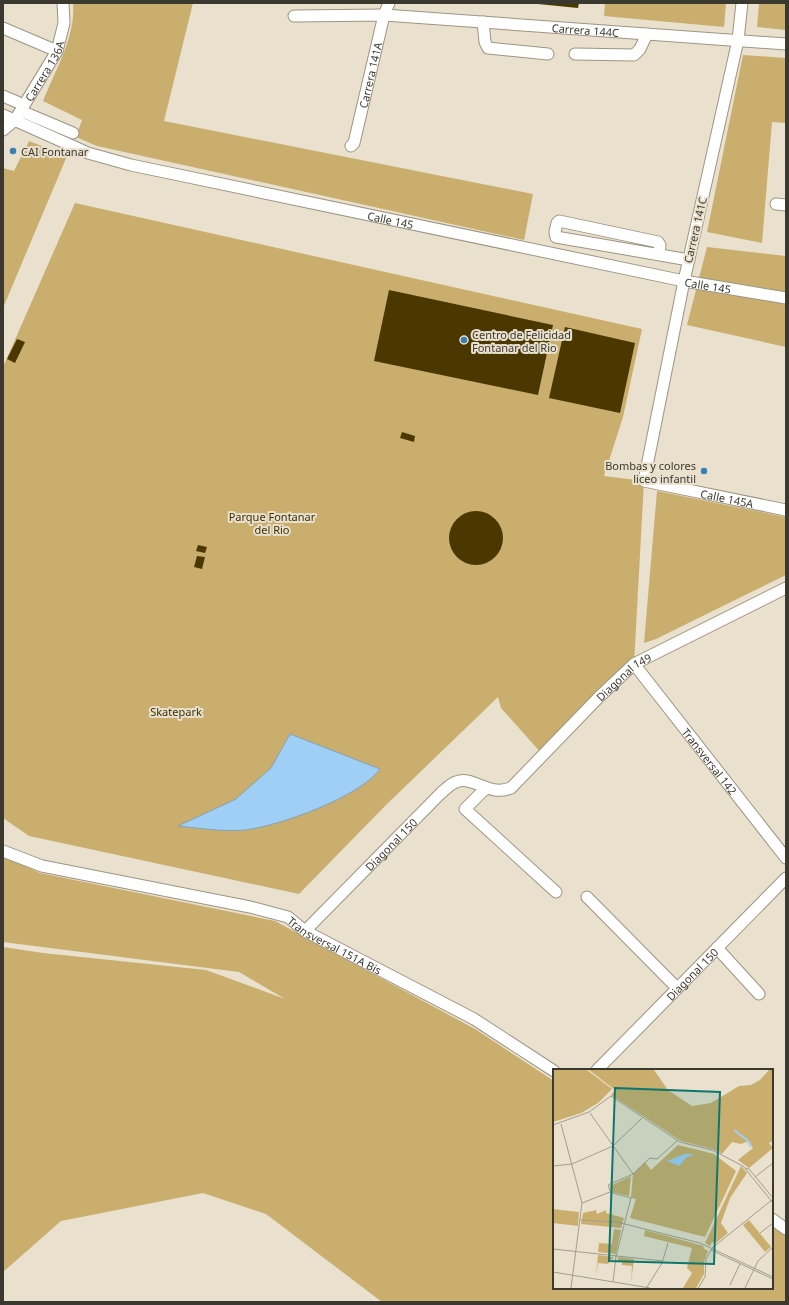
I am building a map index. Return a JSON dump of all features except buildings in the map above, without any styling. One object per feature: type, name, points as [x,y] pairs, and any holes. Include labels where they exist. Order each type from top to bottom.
[{"type":"street","name":"Carrera 136A","points":[[3,130],[20,112],[57,51],[64,24],[64,3]]},
{"type":"street","name":"Carrera 141A","points":[[351,146],[354,142],[384,15],[389,3]]},
{"type":"street","name":"Carrera 141C","points":[[644,481],[684,281],[738,40],[742,3]]},
{"type":"street","name":"Carrera 144C","points":[[294,16],[384,15],[786,44]]},
{"type":"street","points":[[483,22],[485,42],[488,48],[548,54]]},
{"type":"street","points":[[3,28],[57,51]]},
{"type":"street","points":[[575,54],[634,55],[640,49],[647,34]]},
{"type":"street","name":"Calle 145","points":[[3,96],[20,112],[88,153],[131,165],[684,281],[786,298]]},
{"type":"street","points":[[20,112],[73,133]]},
{"type":"street","name":"Calle 145","points":[[3,115],[20,112]]},
{"type":"street","points":[[659,256],[660,245],[658,242],[559,221],[556,223],[556,237],[659,256],[689,260]]},
{"type":"street","name":"Calle 145A","points":[[644,481],[786,510]]},
{"type":"street","name":"Diagonal 149","points":[[486,788],[501,791],[511,788],[599,697],[634,664],[786,588]]},
{"type":"street","name":"Transversal 142","points":[[634,664],[786,858]]},
{"type":"street","name":"Diagonal 150","points":[[305,931],[454,782],[470,782],[486,788]]},
{"type":"street","points":[[486,788],[465,809],[556,892]]},
{"type":"street","name":"Transversal 151A Bis","points":[[3,850],[42,866],[250,907],[288,917],[305,931],[474,1019],[553,1070]]},
{"type":"street","name":"Diagonal 150","points":[[598,1069],[786,878]]},
{"type":"street","points":[[587,897],[677,988]]},
{"type":"street","points":[[717,948],[759,994]]},
{"type":"street","points":[[773,1220],[786,1228]]},
{"type":"green space","points":[[73,3],[193,3],[164,121],[533,194],[524,240],[97,146],[76,137],[82,120],[43,101],[59,66],[68,41],[73,15]]},
{"type":"green space","points":[[605,3],[726,3],[724,27],[604,16]]},
{"type":"green space","points":[[759,3],[786,4],[786,30],[757,27]]},
{"type":"green space","points":[[743,55],[786,58],[786,123],[772,122],[762,243],[707,232]]},
{"type":"green space","points":[[29,141],[67,156],[3,308],[3,168],[14,171]]},
{"type":"green space","name":"Parque Fontanar del Rio","points":[[75,203],[642,329],[623,417],[604,476],[644,481],[634,664],[543,755],[501,708],[498,697],[385,806],[299,894],[29,836],[3,818],[3,367]]},
{"type":"green space","points":[[707,247],[786,256],[786,347],[687,325]]},
{"type":"green space","points":[[657,491],[786,517],[786,575],[656,639],[644,643]]},
{"type":"green space","points":[[3,855],[40,873],[275,921],[475,1029],[553,1080],[553,1289],[773,1289],[773,1224],[786,1233],[786,1302],[382,1302],[266,1214],[203,1193],[61,1221],[3,1272],[3,947],[43,953],[206,970],[285,999],[239,972],[3,942]]},
{"type":"water","points":[[290,734],[380,769],[370,779],[355,790],[337,800],[278,823],[245,830],[211,830],[178,826],[236,799],[271,768]]},
{"type":"place","name":"CAI Fontanar","points":[[13,151]]},
{"type":"place","name":"Centro de Felicidad Fontanar del Rio","points":[[464,340]]},
{"type":"place","name":"Bombas y colores liceo infantil","points":[[704,471]]},
{"type":"park label","name":"Skatepark","points":[[176,711]]}]
